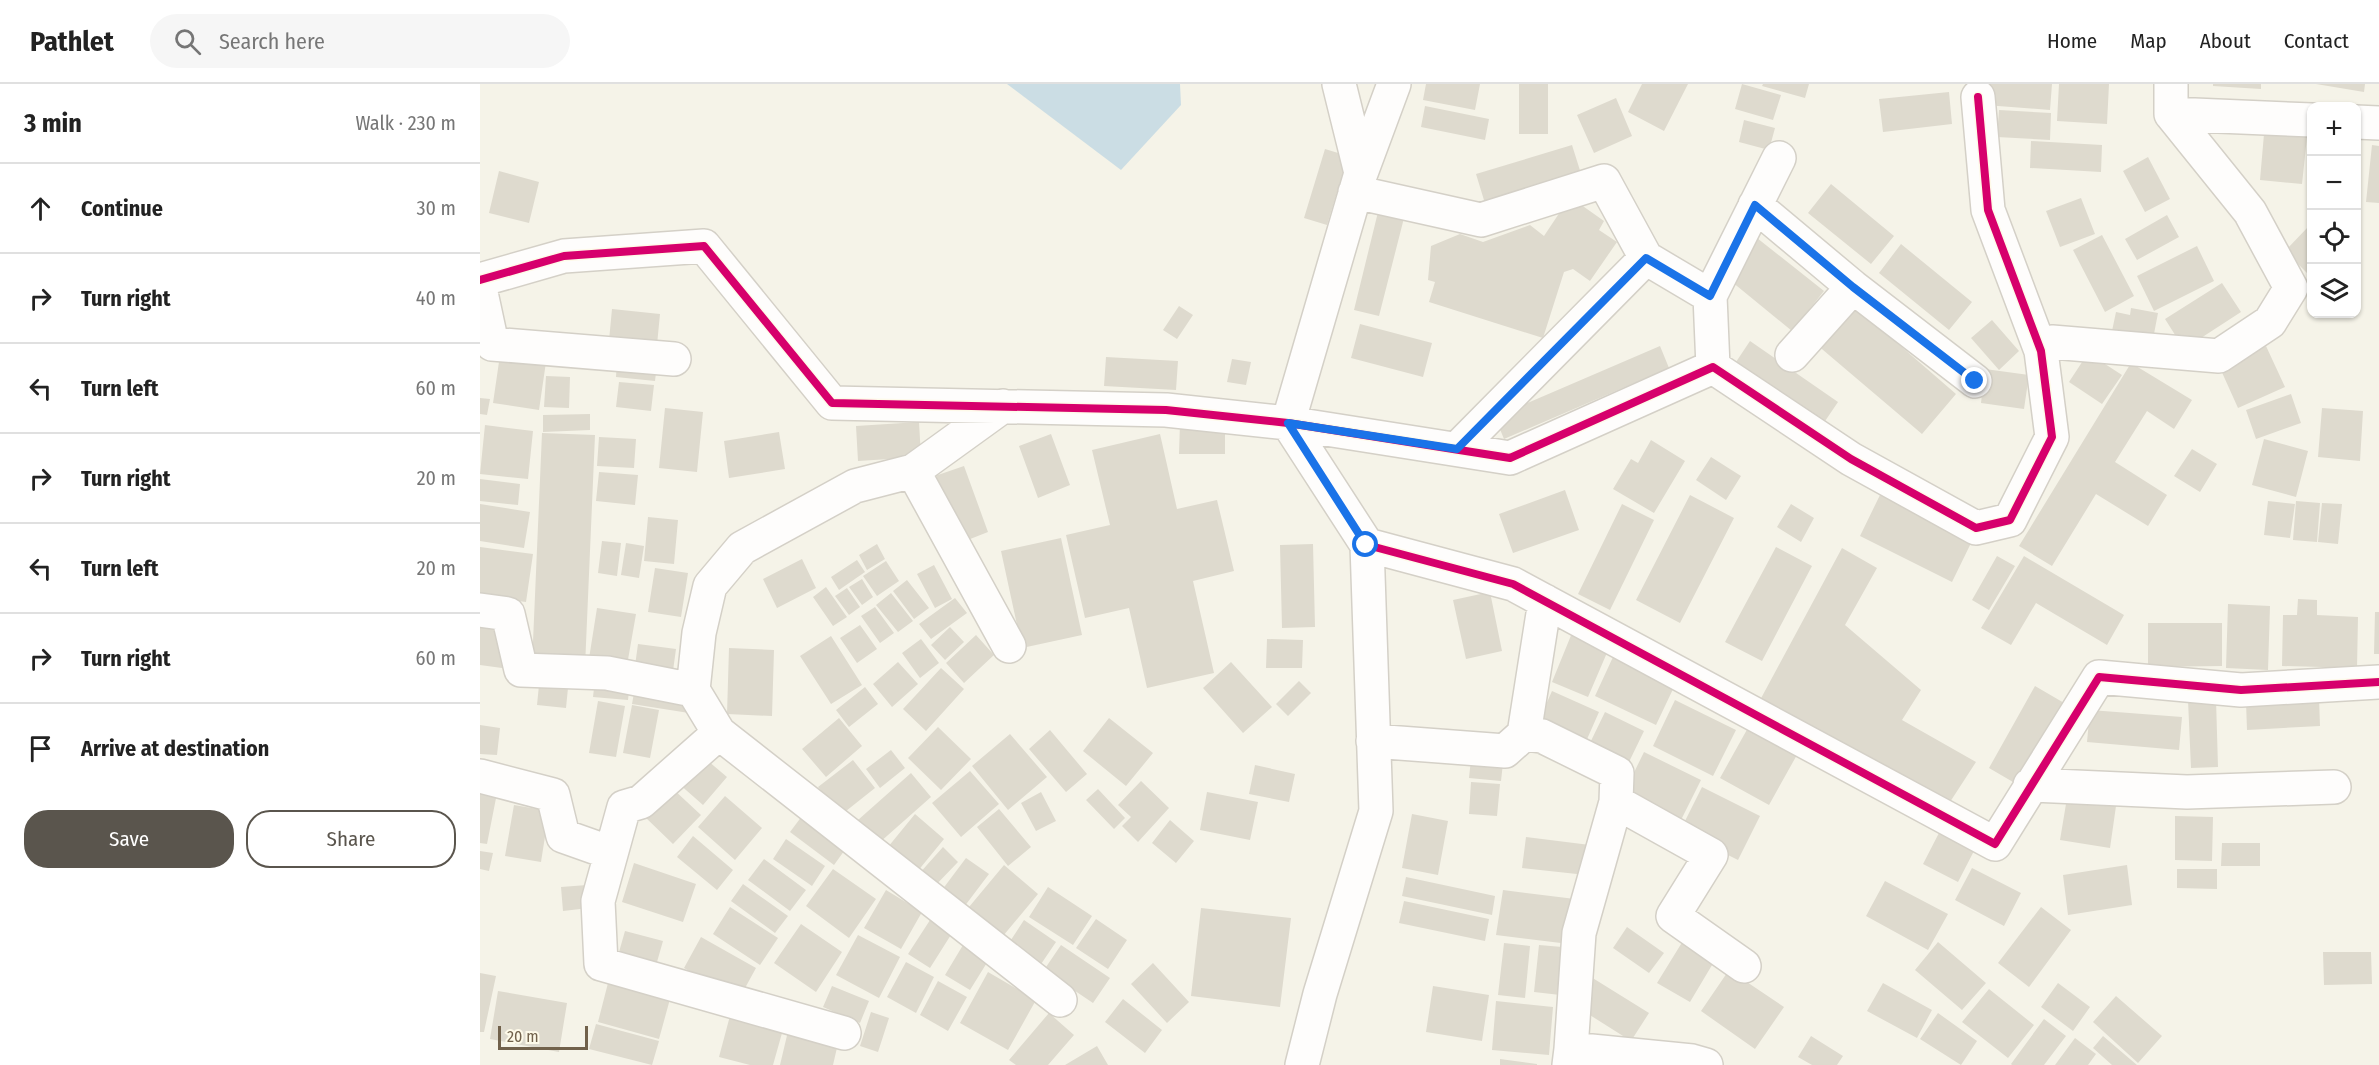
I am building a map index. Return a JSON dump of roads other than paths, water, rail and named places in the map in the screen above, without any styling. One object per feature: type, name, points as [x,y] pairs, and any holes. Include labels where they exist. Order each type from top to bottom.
[{"type":"street","points":[[1339,84],[1358,182]]},
{"type":"street","points":[[1302,1065],[1320,994],[1376,811],[1366,545],[1288,423],[1358,182],[1394,84]]},
{"type":"street","points":[[1713,367],[1851,459],[1976,528],[2010,520],[2052,437],[2041,351],[1988,210],[1978,97]]},
{"type":"street","points":[[2041,351],[2052,342],[2219,356],[2270,322],[2291,288],[2250,212],[2171,99]]},
{"type":"street","points":[[2171,99],[2307,119]]},
{"type":"street","points":[[2361,122],[2379,123]]},
{"type":"street","points":[[1713,367],[1710,296],[1779,159]]},
{"type":"street","points":[[1358,182],[1481,220],[1604,181],[1646,258],[1710,296]]},
{"type":"street","points":[[1755,205],[1853,287],[1975,381]]},
{"type":"street","points":[[480,280],[564,255],[704,246],[832,403],[1166,410],[1288,423],[1510,458],[1713,367]]},
{"type":"street","points":[[1457,449],[1646,258]]},
{"type":"street","points":[[1792,355],[1853,287]]},
{"type":"street","points":[[480,288],[492,344],[674,359]]},
{"type":"street","points":[[1003,406],[913,471],[855,486],[742,548],[710,586],[699,633],[693,690],[719,733],[1060,1000]]},
{"type":"street","points":[[913,471],[1009,646]]},
{"type":"street","points":[[1366,545],[1513,584],[1995,843],[2100,677],[2241,690],[2379,682]]},
{"type":"street","points":[[1373,741],[1505,751],[1524,734],[1545,601]]},
{"type":"street","points":[[480,610],[508,614],[521,670],[607,673],[693,690]]},
{"type":"street","points":[[719,733],[641,802],[624,807],[598,901],[601,964],[844,1032]]},
{"type":"street","points":[[1524,734],[1542,736],[1617,773],[1616,802],[1579,933],[1570,1057],[1692,1061],[1706,1065]]},
{"type":"street","points":[[480,776],[553,795],[563,836],[611,853]]},
{"type":"street","points":[[2030,785],[2187,792],[2334,787]]},
{"type":"street","points":[[1616,802],[1711,855],[1673,916],[1744,966]]}]
